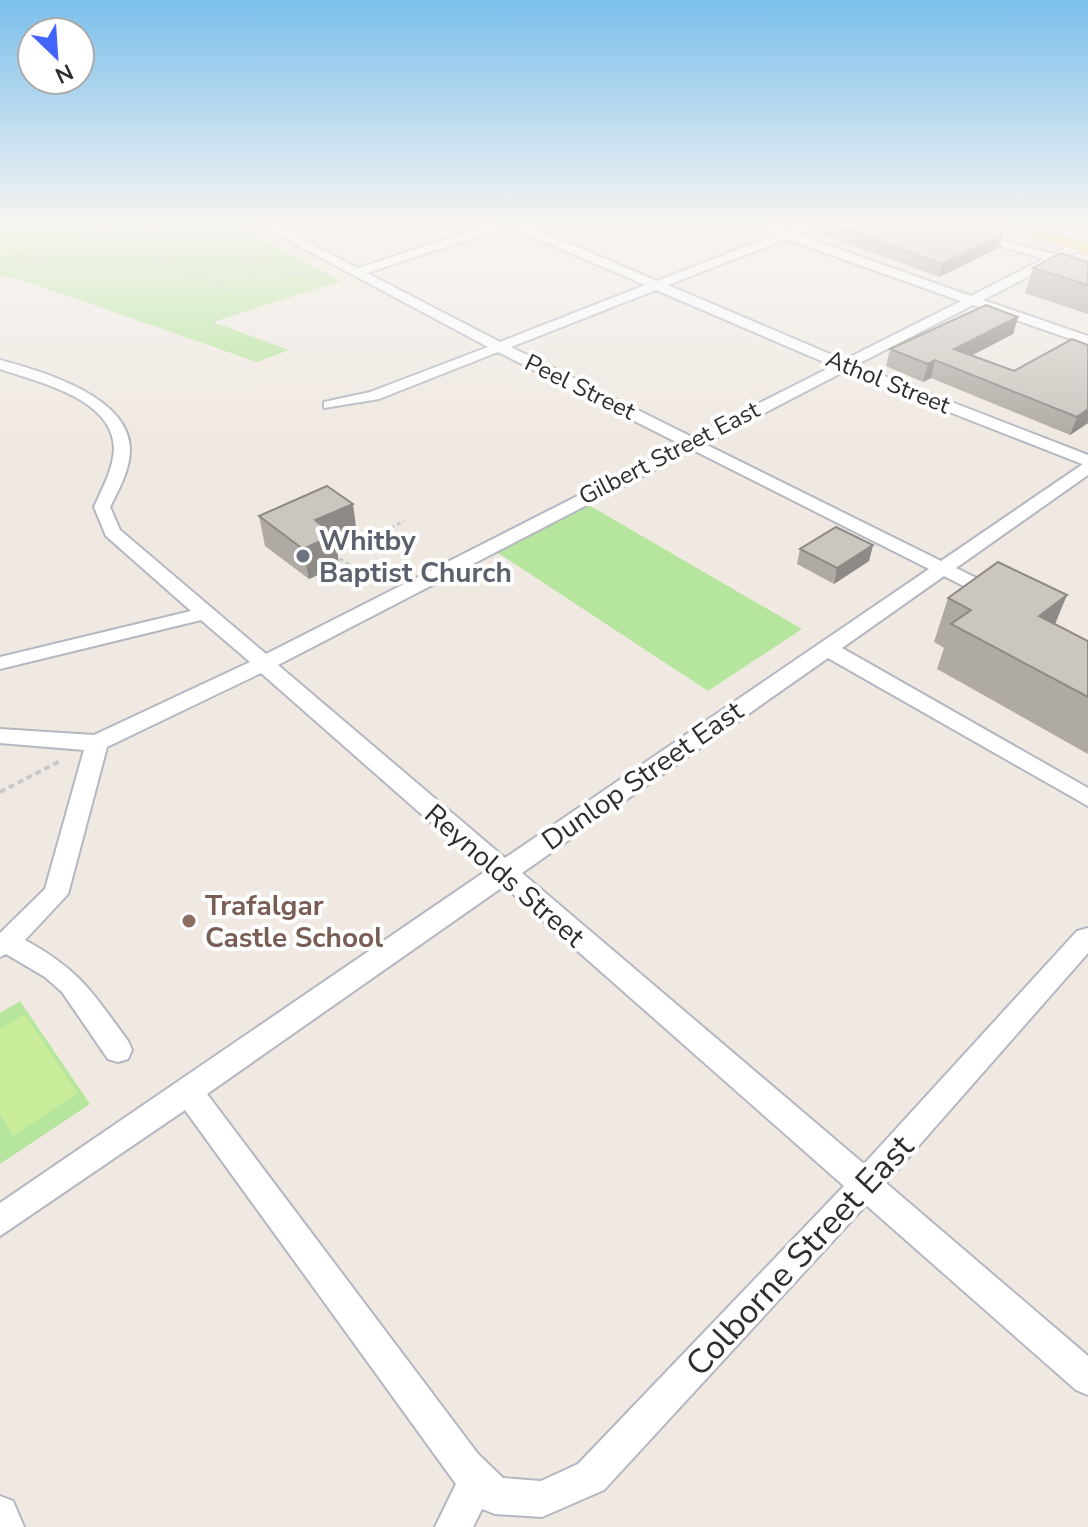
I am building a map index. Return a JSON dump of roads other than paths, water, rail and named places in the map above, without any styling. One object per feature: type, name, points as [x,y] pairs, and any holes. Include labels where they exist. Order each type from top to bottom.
[{"type":"street","name":"Peel Street","points":[[402,295],[501,348],[1008,601]]},
{"type":"street","points":[[329,405],[374,396],[639,295]]},
{"type":"street","name":"Athol Street","points":[[684,295],[843,365],[1088,461]]},
{"type":"street","points":[[957,295],[1088,341]]},
{"type":"street","name":"Gilbert Street East","points":[[97,743],[263,664],[984,295]]},
{"type":"street","name":"Reynolds Street","points":[[0,364],[96,402],[116,423],[122,439],[119,471],[102,507],[112,532],[500,872],[1088,1378]]},
{"type":"street","name":"Dunlop Street East","points":[[0,1221],[500,872],[1088,468]]},
{"type":"street","points":[[0,663],[205,613]]},
{"type":"street","points":[[826,648],[1088,798]]},
{"type":"street","points":[[0,736],[97,743],[56,894],[2,944],[54,969],[71,984],[118,1050]]},
{"type":"street","name":"Colborne Street East","points":[[478,1480],[495,1496],[542,1499],[591,1477],[865,1185],[1086,938]]},
{"type":"street","points":[[188,1091],[465,1467],[478,1480],[453,1527]]},
{"type":"street","points":[[0,1514],[6,1527]]},
{"type":"place","name":"Whitby Baptist Church","points":[[303,556]]},
{"type":"place","name":"Trafalgar Castle School","points":[[189,921]]}]
